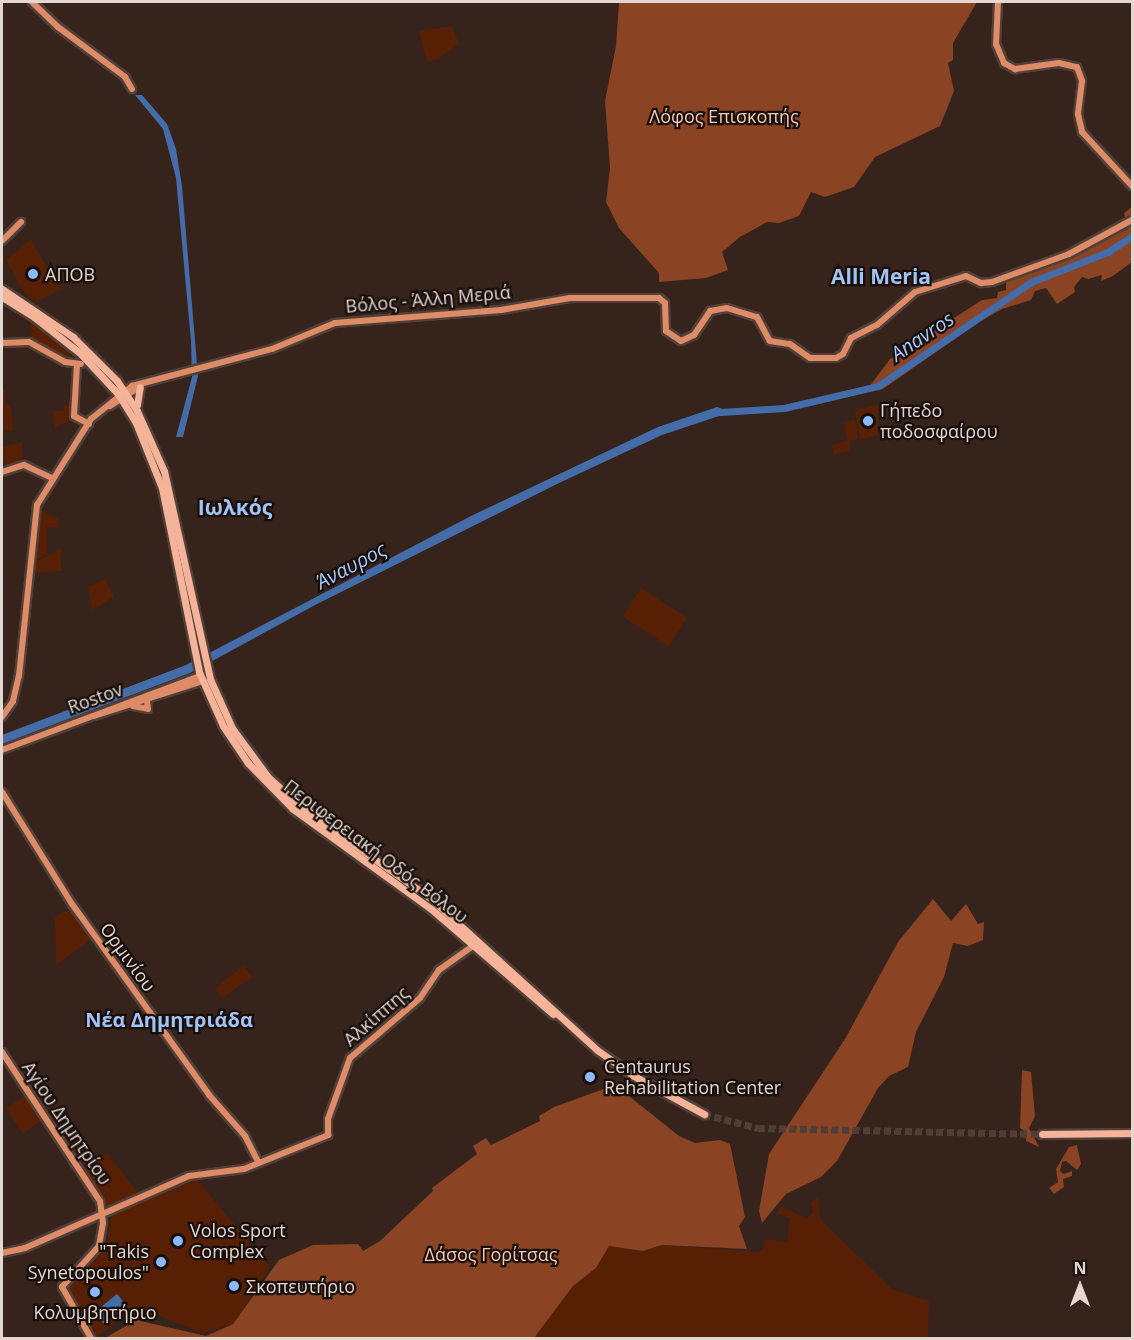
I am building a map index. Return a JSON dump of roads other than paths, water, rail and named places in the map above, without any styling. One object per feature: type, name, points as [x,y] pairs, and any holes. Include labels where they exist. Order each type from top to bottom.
[{"type":"main road","name":"Περιφερειακή Οδός Βόλου","points":[[2,289],[73,337],[137,411],[164,471],[201,650],[232,728],[276,785],[307,812],[418,889],[475,941]]},
{"type":"main road","name":"Περιφερειακή Οδός Βόλου","points":[[2,297],[63,337],[122,394],[145,441],[162,488],[200,676],[232,741],[274,792],[475,941]]},
{"type":"main road","points":[[137,411],[136,398],[140,387]]},
{"type":"main road","points":[[475,941],[604,1055],[620,1067],[704,1114]]},
{"type":"main road","points":[[1042,1134],[1132,1133]]},
{"type":"street","points":[[32,2],[57,25],[125,76],[132,89]]},
{"type":"street","points":[[998,2],[996,47],[1011,69],[1059,63],[1077,67],[1082,81],[1079,121],[1086,137],[1132,186]]},
{"type":"street","name":"Βόλος - Άλλη Μεριά","points":[[122,394],[153,381],[281,346],[335,323],[501,310],[562,298],[659,298],[666,306],[666,331],[681,341],[693,337],[710,311],[724,307],[757,316],[771,341],[790,344],[810,358],[836,358],[843,354],[850,338],[877,325],[915,292],[964,276],[984,284],[1005,278],[1069,254],[1132,220]]},
{"type":"street","points":[[2,241],[21,222]]},
{"type":"street","points":[[2,344],[29,342],[79,365],[74,416],[89,424]]},
{"type":"street","name":"Βόλος - Άλλη Μεριά","points":[[122,394],[153,381]]},
{"type":"street","points":[[2,717],[13,700],[19,676],[36,511],[52,478],[89,424],[122,394]]},
{"type":"street","points":[[2,471],[24,465],[52,478]]},
{"type":"street","points":[[91,716],[147,701],[200,676]]},
{"type":"street","name":"Rostov","points":[[2,750],[200,676]]},
{"type":"street","name":"Ορμινίου","points":[[2,792],[4,799],[72,904],[209,1095],[245,1136],[259,1162]]},
{"type":"street","name":"Αλκίππης","points":[[259,1162],[328,1135],[332,1108],[350,1058],[420,998],[436,972],[475,941]]},
{"type":"street","name":"Αγίου Δημητρίου","points":[[2,1052],[97,1194],[103,1212]]},
{"type":"street","points":[[2,1253],[25,1248],[192,1175],[232,1171],[259,1162]]},
{"type":"street","points":[[91,1338],[63,1290],[65,1281],[97,1250],[103,1212]]},
{"type":"water","points":[[135,95],[142,95],[167,124],[176,149],[182,186],[198,376],[183,437],[176,437],[192,377],[191,341],[176,178],[163,129]]},
{"type":"water","points":[[717,407],[731,412],[662,435],[559,483],[317,604],[190,673],[2,744],[2,735],[186,665],[471,516],[658,427]]},
{"type":"water","points":[[117,1294],[126,1305],[103,1323],[94,1312]]},
{"type":"waterway","name":"Anavros","points":[[721,412],[784,408],[878,386],[1031,282],[1108,252],[1132,236]]},
{"type":"tunnel","points":[[704,1114],[758,1128],[1042,1134]]},
{"type":"place","name":"ΑΠΟΒ","points":[[33,274]]},
{"type":"place","name":"Γήπεδο ποδοσφαίρου","points":[[868,421]]},
{"type":"place","name":"Centaurus Rehabilitation Center","points":[[590,1077]]},
{"type":"place","name":"Volos Sport Complex","points":[[178,1241]]},
{"type":"place","name":"\"Takis Synetopoulos\"","points":[[161,1262]]},
{"type":"place","name":"Σκοπευτήριο","points":[[234,1286]]},
{"type":"place","name":"Κολυμβητήριο","points":[[95,1292]]},
{"type":"district","name":"Alli Meria","points":[[881,276]]},
{"type":"district","name":"Ιωλκός","points":[[235,507]]},
{"type":"district","name":"Νέα Δημητριάδα","points":[[169,1019]]},
{"type":"park label","name":"Λόφος Επισκοπής","points":[[724,116]]},
{"type":"park label","name":"Δάσος Γορίτσας","points":[[491,1254]]},
{"type":"water label","name":"Άναυρος","points":[[351,565]]}]
